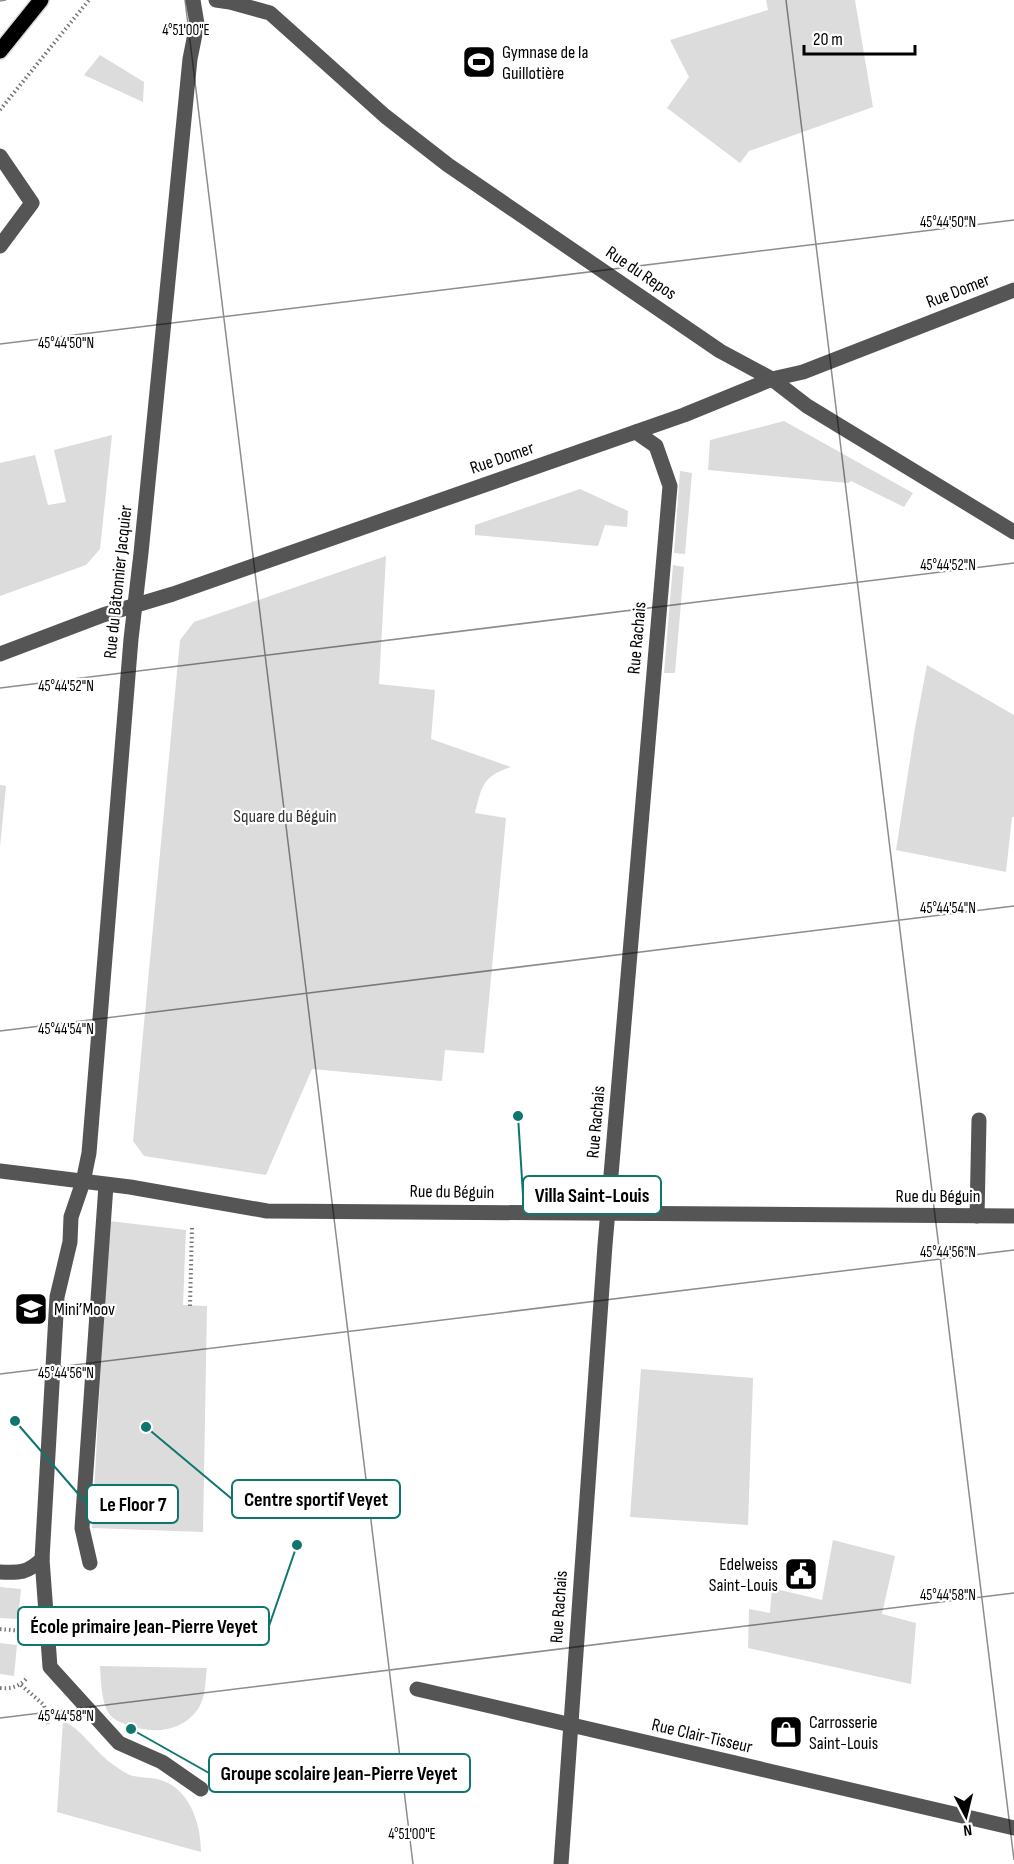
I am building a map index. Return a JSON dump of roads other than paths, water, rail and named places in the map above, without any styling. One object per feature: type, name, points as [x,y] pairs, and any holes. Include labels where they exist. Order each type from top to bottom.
[{"type":"main road","points":[[0,51],[41,0]]},
{"type":"street","name":"Rue du Bâtonnier Jacquier","points":[[193,0],[196,24],[189,68],[131,639],[89,1153],[83,1182],[71,1217],[70,1242],[57,1298],[42,1559],[50,1667],[119,1743],[162,1762],[201,1789]]},
{"type":"street","name":"Rue du Repos","points":[[216,0],[269,6],[385,116],[448,165],[720,351],[772,379],[807,406],[1014,532]]},
{"type":"street","points":[[0,156],[32,204],[0,246]]},
{"type":"street","name":"Rue Domer","points":[[0,654],[103,615],[636,432],[772,379],[803,372],[1014,290]]},
{"type":"street","name":"Rue Rachais","points":[[561,1864],[608,1214],[670,486],[656,446],[636,432]]},
{"type":"street","points":[[977,1216],[979,1120]]},
{"type":"street","name":"Rue du Béguin","points":[[0,1171],[130,1186],[267,1210],[1014,1216]]},
{"type":"street","points":[[90,1563],[82,1528],[106,1185]]},
{"type":"street","points":[[0,1572],[17,1573],[33,1569],[42,1559]]},
{"type":"street","name":"Rue Clair-Tisseur","points":[[417,1689],[1014,1828]]},
{"type":"place","name":"Gymnase de la Guillotière","points":[[479,62]]},
{"type":"place","name":"Villa Saint-Louis","points":[[518,1116]]},
{"type":"place","name":"Mini’Moov","points":[[31,1309]]},
{"type":"place","name":"Le Floor 7","points":[[15,1421]]},
{"type":"place","name":"Centre sportif Veyet","points":[[146,1427]]},
{"type":"place","name":"École primaire Jean-Pierre Veyet","points":[[297,1545]]},
{"type":"place","name":"Edelweiss Saint-Louis","points":[[801,1574]]},
{"type":"place","name":"Groupe scolaire Jean-Pierre Veyet","points":[[131,1729]]},
{"type":"place","name":"Carrosserie Saint-Louis","points":[[786,1732]]},
{"type":"park label","name":"Square du Béguin","points":[[285,816]]}]
